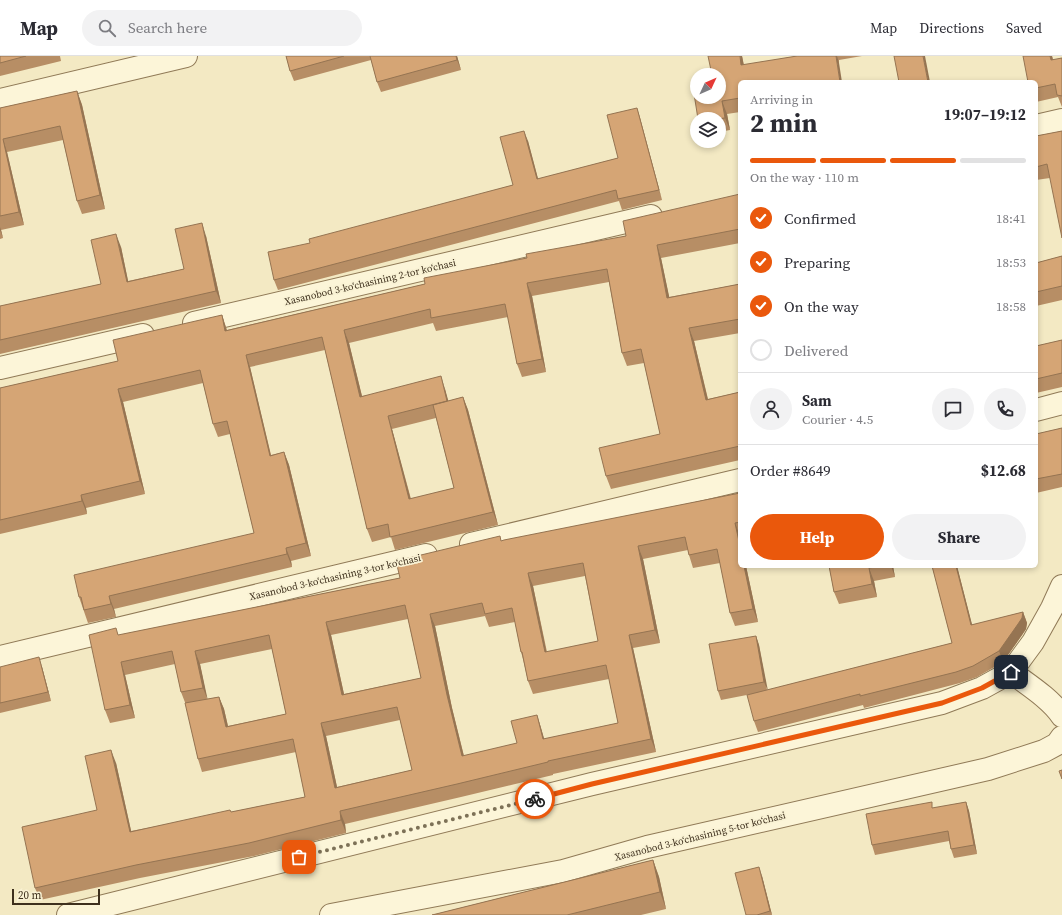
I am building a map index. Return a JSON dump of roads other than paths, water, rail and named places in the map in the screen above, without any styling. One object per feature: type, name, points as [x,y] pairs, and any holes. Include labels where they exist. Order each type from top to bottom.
[{"type":"street","points":[[0,100],[186,56]]},
{"type":"street","points":[[1038,126],[1062,120]]},
{"type":"street","name":"Xasanobod 3-koʻchasining 2-tor koʻchasi","points":[[0,368],[670,212]]},
{"type":"street","points":[[1038,409],[1062,403]]},
{"type":"street","name":"Xasanobod 3-koʻchasining 3-tor koʻchasi","points":[[0,657],[738,480]]},
{"type":"street","points":[[68,915],[592,784],[942,703],[982,688],[1011,672],[1032,642],[1052,608],[1062,586]]},
{"type":"street","points":[[1011,672],[1044,697],[1058,710],[1062,716]]},
{"type":"street","name":"Xasanobod 3-koʻchasining 5-tor koʻchasi","points":[[331,915],[563,871],[647,847],[988,769],[1044,751],[1056,744],[1062,737]]}]
